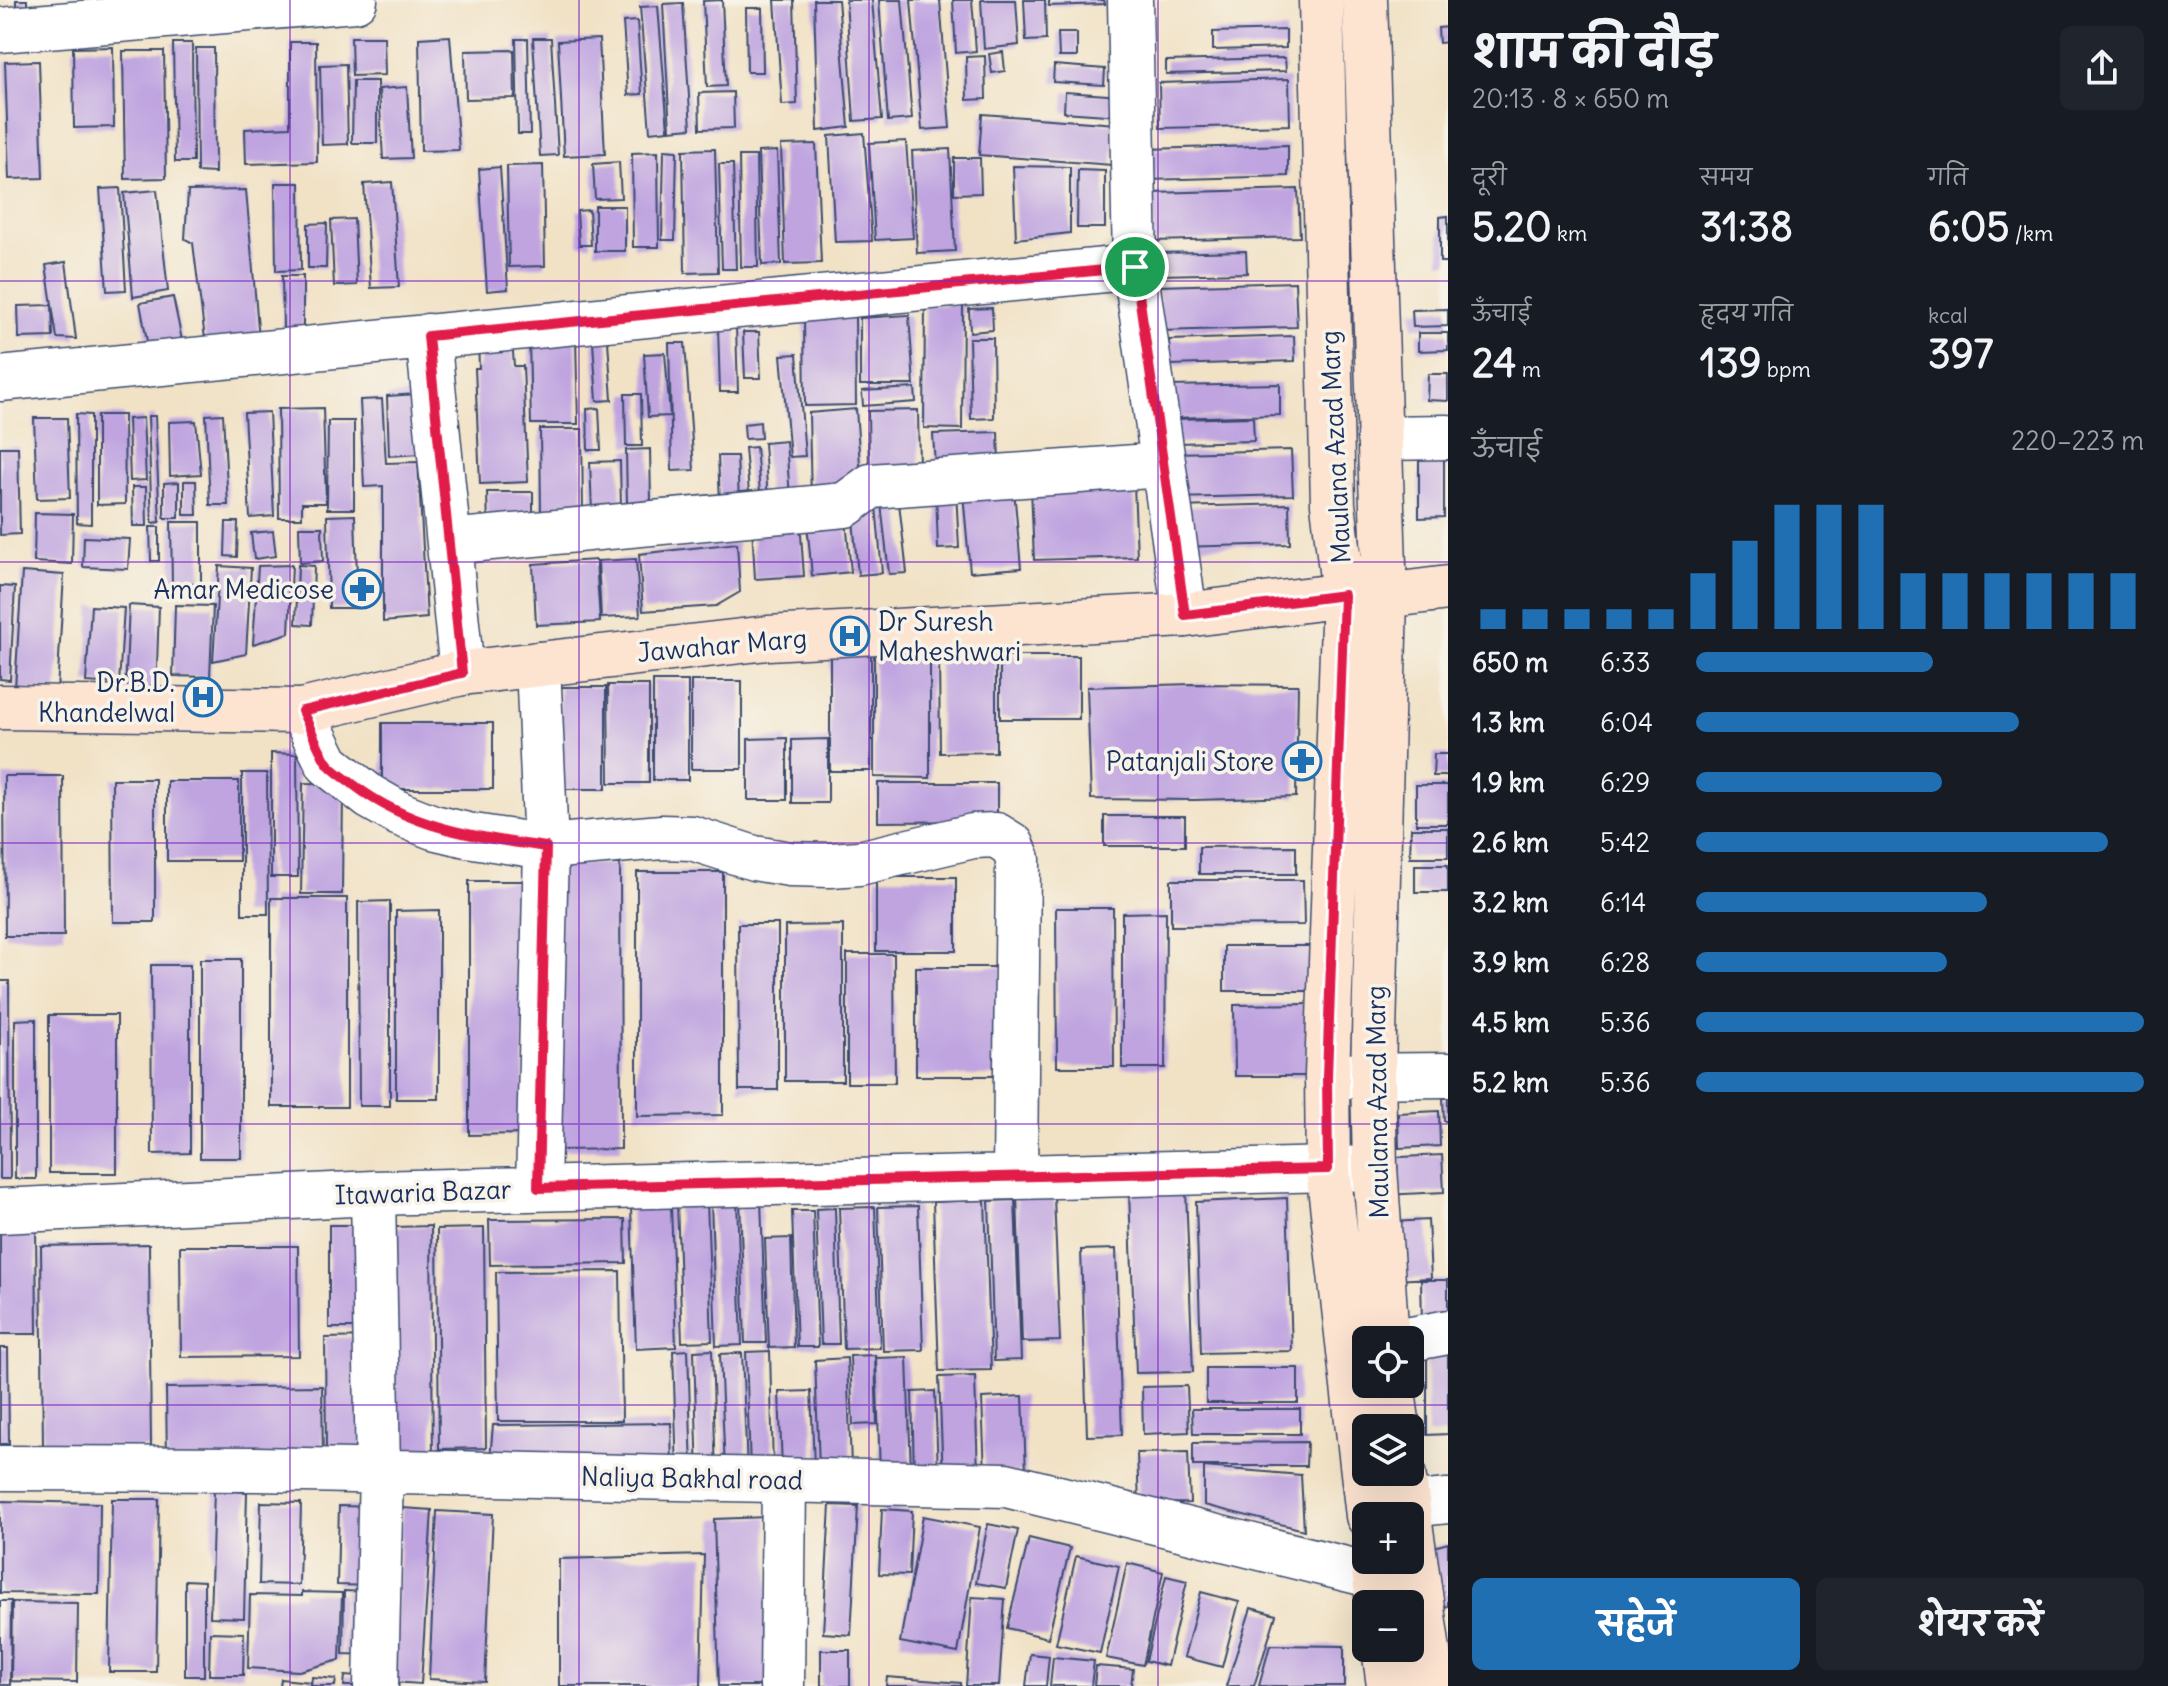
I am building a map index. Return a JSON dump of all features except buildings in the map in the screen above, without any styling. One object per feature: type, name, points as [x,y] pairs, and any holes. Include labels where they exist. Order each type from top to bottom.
[{"type":"street","points":[[0,30],[355,0]]},
{"type":"street","points":[[1130,0],[1135,267],[1185,615]]},
{"type":"street","name":"Maulana Azad Marg","points":[[1321,0],[1333,504],[1364,596],[1375,1168],[1386,1326]]},
{"type":"street","name":"Maulana Azad Marg","points":[[1365,0],[1379,438],[1327,1076],[1328,1169],[1407,1502]]},
{"type":"street","points":[[0,379],[1135,267]]},
{"type":"street","points":[[428,336],[462,673]]},
{"type":"street","points":[[1379,438],[1448,437]]},
{"type":"street","points":[[449,542],[845,505],[871,486],[1163,465]]},
{"type":"street","name":"Jawahar Marg","points":[[0,707],[302,711],[462,673],[768,638],[1185,615],[1448,588]]},
{"type":"street","points":[[538,664],[546,847],[538,1188]]},
{"type":"street","points":[[302,711],[328,764],[370,797],[400,814],[433,827],[467,835],[546,847],[662,837],[692,838],[754,858],[790,864],[830,865],[859,863],[973,836],[996,835],[1012,845],[1018,859],[1015,1177]]},
{"type":"street","points":[[1327,1076],[1448,1075]]},
{"type":"street","name":"Itawaria Bazar","points":[[0,1211],[373,1193],[1375,1168]]},
{"type":"street","points":[[373,1193],[380,1472],[376,1686]]},
{"type":"street","points":[[1424,1337],[1448,1332]]},
{"type":"street","name":"Naliya Bakhal road","points":[[0,1468],[256,1469],[1006,1485],[1375,1580]]},
{"type":"street","points":[[782,1686],[784,1480]]},
{"type":"street","name":"Maulana Azad Marg","points":[[1424,1568],[1436,1615],[1433,1686]]},
{"type":"street","points":[[1386,1662],[1389,1686]]},
{"type":"place","name":"Amar Medicose","points":[[362,589]]},
{"type":"place","name":"Dr Suresh Maheshwari","points":[[850,636]]},
{"type":"place","name":"Dr.B.D. Khandelwal","points":[[203,697]]},
{"type":"place","name":"Patanjali Store","points":[[1302,761]]},
{"type":"route","points":[[1135,267],[1185,615],[1344,595],[1327,1076],[1328,1169],[538,1188],[546,847],[467,835],[433,827],[400,814],[370,797],[328,764],[302,711],[462,673],[428,336],[1135,267]]}]
